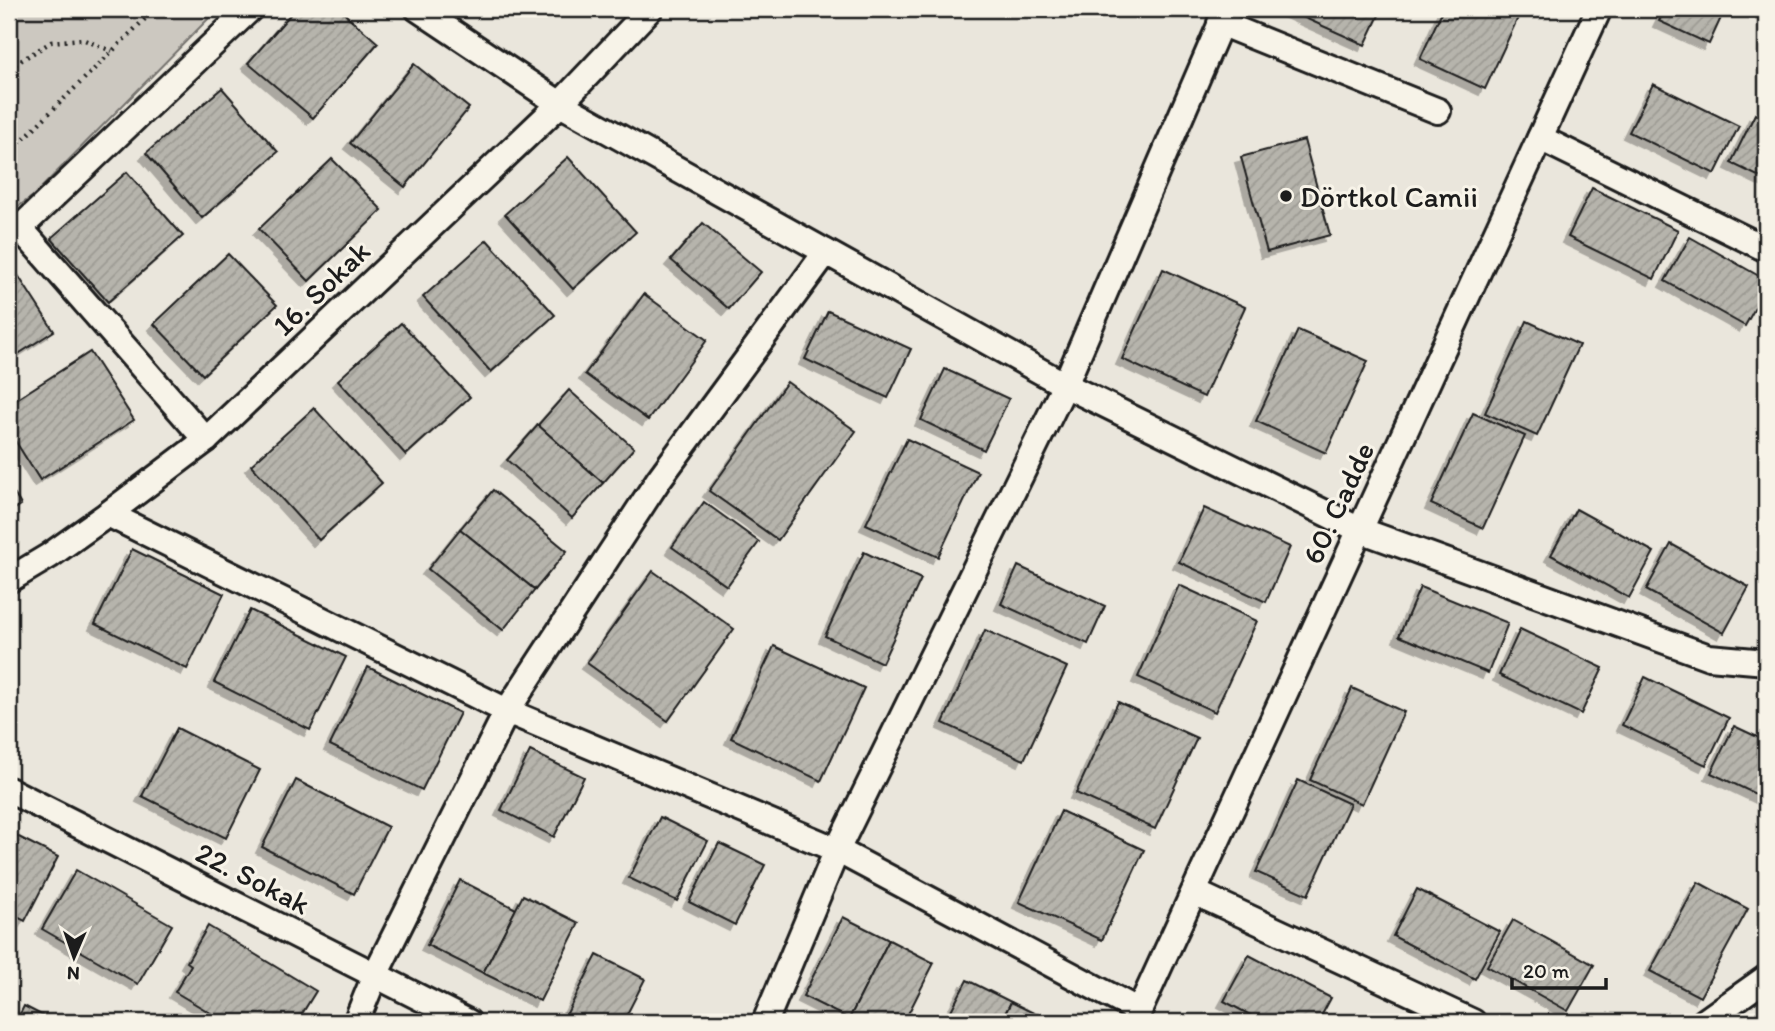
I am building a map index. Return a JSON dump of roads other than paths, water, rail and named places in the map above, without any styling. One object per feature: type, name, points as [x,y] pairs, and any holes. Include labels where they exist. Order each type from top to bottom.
[{"type":"street","points":[[206,440],[14,232],[250,9]]},
{"type":"street","points":[[418,9],[560,104],[1065,385],[1360,530],[1709,657],[1766,662]]},
{"type":"street","name":"16. Sokak","points":[[9,580],[49,556],[206,440],[560,104],[650,9]]},
{"type":"street","name":"60. Cadde","points":[[1137,1017],[1599,9]]},
{"type":"street","points":[[765,1022],[837,850],[1065,385],[1224,16],[1438,111]]},
{"type":"street","points":[[1540,138],[1766,249]]},
{"type":"street","points":[[356,1022],[375,975],[507,711],[659,480],[826,252]]},
{"type":"street","points":[[108,514],[507,711],[837,850],[1137,1017]]},
{"type":"street","name":"22. Sokak","points":[[9,790],[468,1022]]},
{"type":"street","points":[[1194,892],[1473,1022]]},
{"type":"street","points":[[1704,1022],[1766,978]]},
{"type":"place","name":"Dörtkol Camii","points":[[1286,196]]}]
